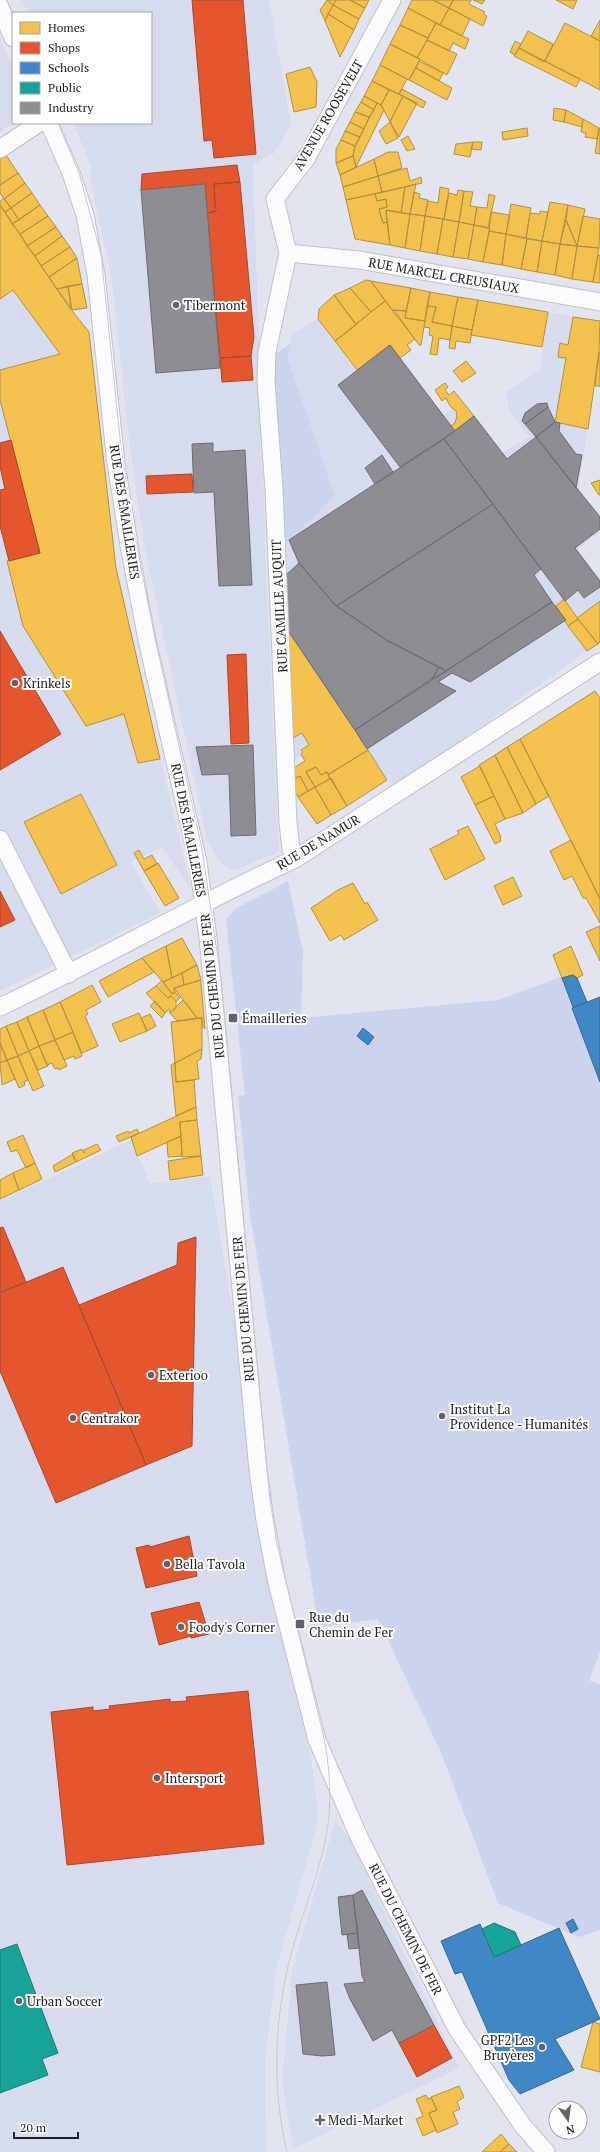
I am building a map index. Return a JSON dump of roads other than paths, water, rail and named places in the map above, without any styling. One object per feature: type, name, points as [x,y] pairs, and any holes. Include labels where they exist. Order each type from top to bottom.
[{"type":"street","name":"AVENUE ROOSEVELT","points":[[288,253],[275,199],[306,159],[392,0]]},
{"type":"street","points":[[0,7],[12,36]]},
{"type":"street","points":[[0,149],[38,124]]},
{"type":"street","name":"RUE DES ÉMAILLERIES","points":[[49,124],[71,173],[86,223],[96,275],[116,462],[130,551],[147,640],[198,862],[203,903]]},
{"type":"street","name":"RUE MARCEL CREUSIAUX","points":[[288,253],[359,260],[600,302]]},
{"type":"street","name":"RUE CAMILLE AUQUIT","points":[[288,253],[267,352],[268,420],[274,497],[288,822],[291,850],[295,859]]},
{"type":"street","name":"RUE DE NAMUR","points":[[0,1007],[70,974],[203,903],[295,859],[600,662]]},
{"type":"street","points":[[0,839],[70,974]]},
{"type":"street","name":"RUE DU CHEMIN DE FER","points":[[203,903],[215,1009],[259,1477],[265,1520],[277,1583],[317,1740],[360,1838],[457,2029],[523,2126],[546,2152]]},
{"type":"tram line","points":[[7,0],[12,12]]},
{"type":"tram line","points":[[58,124],[79,173],[101,254],[121,448],[132,522],[155,638],[202,849],[221,979],[270,1500],[277,1544],[324,1738],[328,1767],[330,1806],[326,1835],[317,1872],[289,1962],[280,2009],[277,2081],[282,2128],[287,2152]]},
{"type":"place","name":"Tibermont","points":[[176,305]]},
{"type":"place","name":"Krinkels","points":[[15,683]]},
{"type":"place","name":"Émailleries","points":[[233,1018]]},
{"type":"place","name":"Exterioo","points":[[151,1375]]},
{"type":"place","name":"Institut La Providence - Humanités","points":[[442,1416]]},
{"type":"place","name":"Centrakor","points":[[73,1418]]},
{"type":"place","name":"Bella Tavola","points":[[167,1564]]},
{"type":"place","name":"Rue du Chemin de Fer","points":[[300,1624]]},
{"type":"place","name":"Foody's Corner","points":[[181,1627]]},
{"type":"place","name":"Intersport","points":[[157,1778]]},
{"type":"place","name":"Urban Soccer","points":[[19,2001]]},
{"type":"place","name":"GPF2 Les Bruyères","points":[[542,2047]]},
{"type":"place","name":"Medi-Market","points":[[320,2120]]}]
